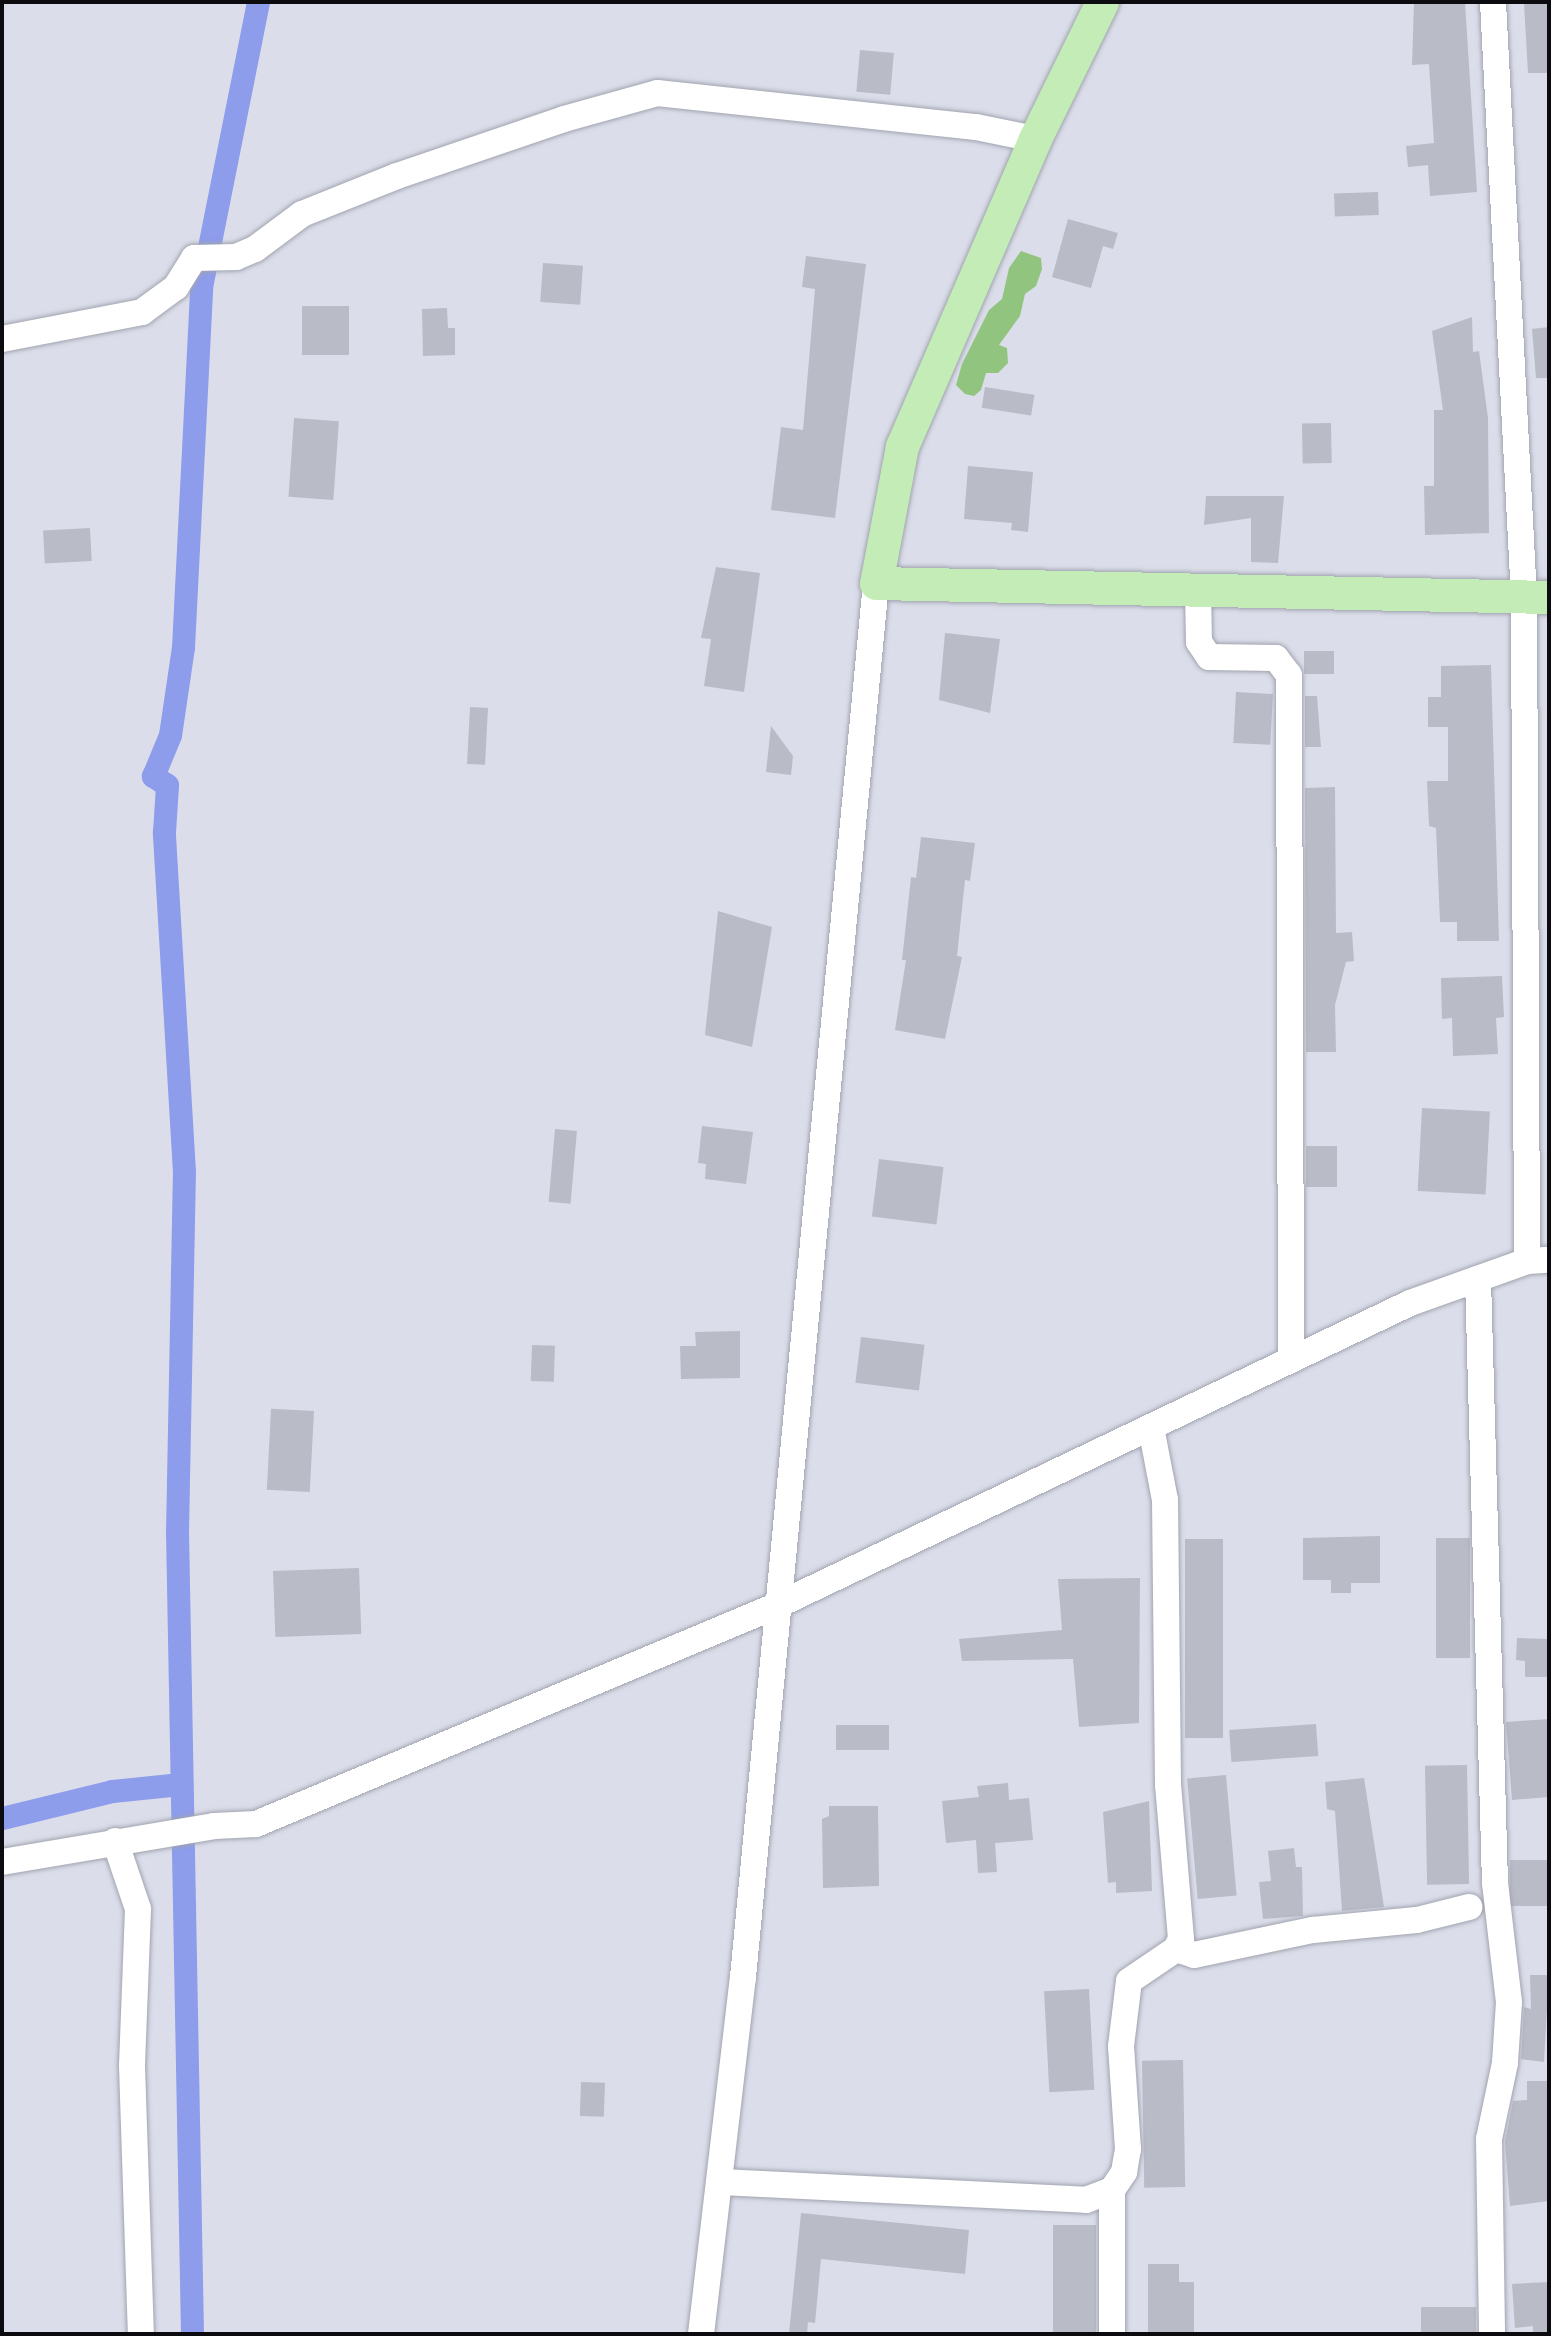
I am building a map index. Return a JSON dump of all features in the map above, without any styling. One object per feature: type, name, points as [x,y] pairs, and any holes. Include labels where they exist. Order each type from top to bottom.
[{"type":"main road","points":[[1102,2],[1035,139],[902,446],[876,583],[1537,597]]},
{"type":"street","points":[[2,1862],[120,1840],[214,1826],[256,1824],[778,1605],[1410,1303],[1538,1261],[1537,597],[1493,2]]},
{"type":"street","points":[[2,339],[142,312],[176,287],[194,258],[236,257],[255,249],[302,214],[397,176],[564,119],[657,93],[976,127],[1035,139]]},
{"type":"street","points":[[701,2334],[721,2182],[876,583]]},
{"type":"street","points":[[1198,590],[1199,642],[1209,657],[1276,658],[1289,675],[1291,1360]]},
{"type":"street","points":[[1478,1279],[1495,1883],[1509,2002],[1505,2063],[1489,2140],[1492,2334]]},
{"type":"street","points":[[1112,2334],[1112,2190],[1124,2172],[1128,2149],[1121,2046],[1129,1981],[1176,1949],[1181,1938],[1168,1785],[1164,1500],[1151,1427]]},
{"type":"street","points":[[120,1840],[138,1909],[132,2066],[141,2334]]},
{"type":"street","points":[[1176,1949],[1194,1955],[1313,1930],[1417,1920],[1469,1907]]},
{"type":"street","points":[[721,2182],[1086,2200],[1112,2190]]},
{"type":"green space","points":[[1021,251],[1041,258],[1042,269],[1036,286],[1025,294],[1020,316],[999,345],[1007,348],[1008,363],[998,373],[986,373],[981,390],[974,396],[965,394],[956,385],[962,364],[989,310],[1002,299],[1009,268]]},
{"type":"building","points":[[1414,2],[1465,2],[1477,192],[1430,196],[1428,165],[1408,167],[1406,146],[1434,143],[1429,64],[1412,65]]},
{"type":"building","points":[[1524,3],[1549,3],[1549,73],[1528,73]]},
{"type":"building","points":[[860,50],[894,53],[890,95],[856,92]]},
{"type":"building","points":[[1378,192],[1379,215],[1335,217],[1334,194]]},
{"type":"building","points":[[1068,219],[1118,233],[1113,249],[1103,246],[1091,288],[1052,277]]},
{"type":"building","points":[[806,256],[866,264],[835,518],[771,510],[781,427],[803,430],[815,289],[802,287]]},
{"type":"building","points":[[543,263],[583,266],[580,305],[540,302]]},
{"type":"building","points":[[302,306],[349,306],[349,355],[302,355]]},
{"type":"building","points":[[447,308],[448,328],[455,328],[455,355],[423,356],[422,309]]},
{"type":"building","points":[[1472,317],[1473,352],[1479,351],[1488,418],[1489,533],[1425,535],[1424,486],[1434,486],[1434,410],[1443,410],[1432,331]]},
{"type":"building","points":[[1549,327],[1549,378],[1536,378],[1532,329]]},
{"type":"building","points":[[985,387],[1034,395],[1031,416],[982,408]]},
{"type":"building","points":[[294,418],[339,421],[333,500],[288,497]]},
{"type":"building","points":[[1331,423],[1332,463],[1303,464],[1302,424]]},
{"type":"building","points":[[968,466],[1033,472],[1028,532],[1011,530],[1012,523],[964,519]]},
{"type":"building","points":[[1206,496],[1284,496],[1278,563],[1251,562],[1251,518],[1204,525]]},
{"type":"building","points":[[90,528],[92,561],[45,563],[43,530]]},
{"type":"building","points":[[716,567],[760,573],[744,692],[704,686],[711,639],[701,638]]},
{"type":"building","points":[[945,633],[1000,639],[990,713],[939,700]]},
{"type":"building","points":[[1304,651],[1334,651],[1334,674],[1304,674]]},
{"type":"building","points":[[1491,665],[1499,941],[1457,941],[1457,922],[1440,922],[1436,828],[1429,826],[1427,781],[1448,781],[1448,727],[1428,727],[1428,697],[1441,697],[1441,666]]},
{"type":"building","points":[[1236,692],[1273,694],[1270,745],[1233,743]]},
{"type":"building","points":[[1305,696],[1317,696],[1321,747],[1305,747]]},
{"type":"building","points":[[470,707],[488,708],[485,765],[467,764]]},
{"type":"building","points":[[771,726],[793,756],[791,775],[766,772]]},
{"type":"building","points":[[1335,787],[1336,933],[1352,932],[1354,961],[1346,962],[1335,1005],[1336,1052],[1306,1052],[1305,788]]},
{"type":"building","points":[[921,837],[975,843],[970,881],[965,880],[957,956],[962,957],[945,1039],[895,1030],[906,960],[902,960],[911,877],[916,878]]},
{"type":"building","points":[[718,911],[772,927],[752,1047],[705,1035]]},
{"type":"building","points":[[1502,976],[1504,1017],[1496,1018],[1498,1054],[1453,1056],[1452,1018],[1442,1019],[1441,978]]},
{"type":"building","points":[[1422,1108],[1490,1112],[1486,1194],[1418,1191]]},
{"type":"building","points":[[702,1126],[753,1132],[746,1184],[705,1179],[706,1164],[698,1163]]},
{"type":"building","points":[[555,1129],[577,1131],[571,1204],[549,1202]]},
{"type":"building","points":[[1306,1146],[1337,1146],[1337,1187],[1306,1187]]},
{"type":"building","points":[[879,1159],[944,1167],[936,1224],[872,1217]]},
{"type":"building","points":[[740,1331],[740,1378],[681,1379],[680,1346],[696,1346],[695,1332]]},
{"type":"building","points":[[861,1337],[925,1345],[919,1390],[855,1383]]},
{"type":"building","points":[[532,1345],[555,1346],[554,1382],[531,1381]]},
{"type":"building","points":[[271,1409],[314,1411],[310,1492],[267,1490]]},
{"type":"building","points":[[1380,1536],[1380,1583],[1351,1583],[1351,1593],[1331,1593],[1331,1580],[1303,1580],[1303,1538]]},
{"type":"building","points":[[1436,1538],[1470,1538],[1470,1658],[1436,1658]]},
{"type":"building","points":[[1185,1539],[1223,1539],[1223,1738],[1185,1738]]},
{"type":"building","points":[[359,1568],[361,1634],[275,1637],[273,1571]]},
{"type":"building","points":[[1140,1578],[1139,1723],[1079,1727],[1073,1659],[962,1661],[959,1639],[1062,1630],[1058,1579]]},
{"type":"building","points":[[1517,1638],[1549,1639],[1549,1677],[1525,1677],[1525,1661],[1516,1660]]},
{"type":"building","points":[[1549,1719],[1549,1797],[1512,1800],[1506,1722]]},
{"type":"building","points":[[1316,1724],[1318,1756],[1231,1762],[1229,1730]]},
{"type":"building","points":[[836,1725],[889,1725],[889,1750],[836,1750]]},
{"type":"building","points":[[1467,1765],[1469,1884],[1427,1885],[1425,1766]]},
{"type":"building","points":[[1226,1775],[1237,1896],[1198,1899],[1187,1778]]},
{"type":"building","points":[[1364,1778],[1384,1907],[1342,1911],[1335,1811],[1327,1809],[1325,1782]]},
{"type":"building","points":[[1008,1783],[1009,1800],[1029,1798],[1033,1840],[995,1843],[997,1872],[978,1873],[976,1840],[946,1843],[942,1801],[979,1797],[977,1786]]},
{"type":"building","points":[[1149,1801],[1152,1891],[1116,1893],[1116,1882],[1108,1883],[1103,1812]]},
{"type":"building","points":[[829,1806],[878,1806],[879,1886],[823,1888],[822,1819],[829,1816]]},
{"type":"building","points":[[1294,1848],[1296,1867],[1302,1867],[1303,1916],[1263,1919],[1259,1882],[1271,1881],[1268,1851]]},
{"type":"building","points":[[1510,1860],[1549,1860],[1549,1906],[1510,1906]]},
{"type":"building","points":[[1530,1975],[1549,1975],[1544,2062],[1521,2059],[1524,2007],[1531,2009]]},
{"type":"building","points":[[1089,1989],[1094,2090],[1049,2092],[1044,1991]]},
{"type":"building","points":[[1183,2060],[1185,2187],[1144,2188],[1142,2061]]},
{"type":"building","points":[[1527,2081],[1549,2081],[1549,2201],[1510,2206],[1505,2142],[1513,2101],[1527,2100]]},
{"type":"building","points":[[581,2082],[605,2083],[604,2117],[580,2116]]},
{"type":"building","points":[[801,2213],[969,2230],[965,2274],[821,2259],[815,2323],[808,2322],[807,2334],[789,2334]]},
{"type":"building","points":[[1053,2225],[1096,2225],[1096,2334],[1053,2334]]},
{"type":"building","points":[[1148,2264],[1179,2264],[1179,2282],[1194,2282],[1194,2334],[1148,2334]]},
{"type":"building","points":[[1549,2282],[1549,2334],[1533,2334],[1533,2326],[1515,2328],[1512,2284]]},
{"type":"building","points":[[1421,2307],[1476,2307],[1476,2334],[1421,2334]]},
{"type":"waterway","points":[[192,2334],[177,1533],[184,1172],[164,832],[167,785],[153,776],[170,735],[183,647],[201,287],[258,2]]},
{"type":"waterway","points":[[2,1818],[112,1791],[181,1784]]}]
